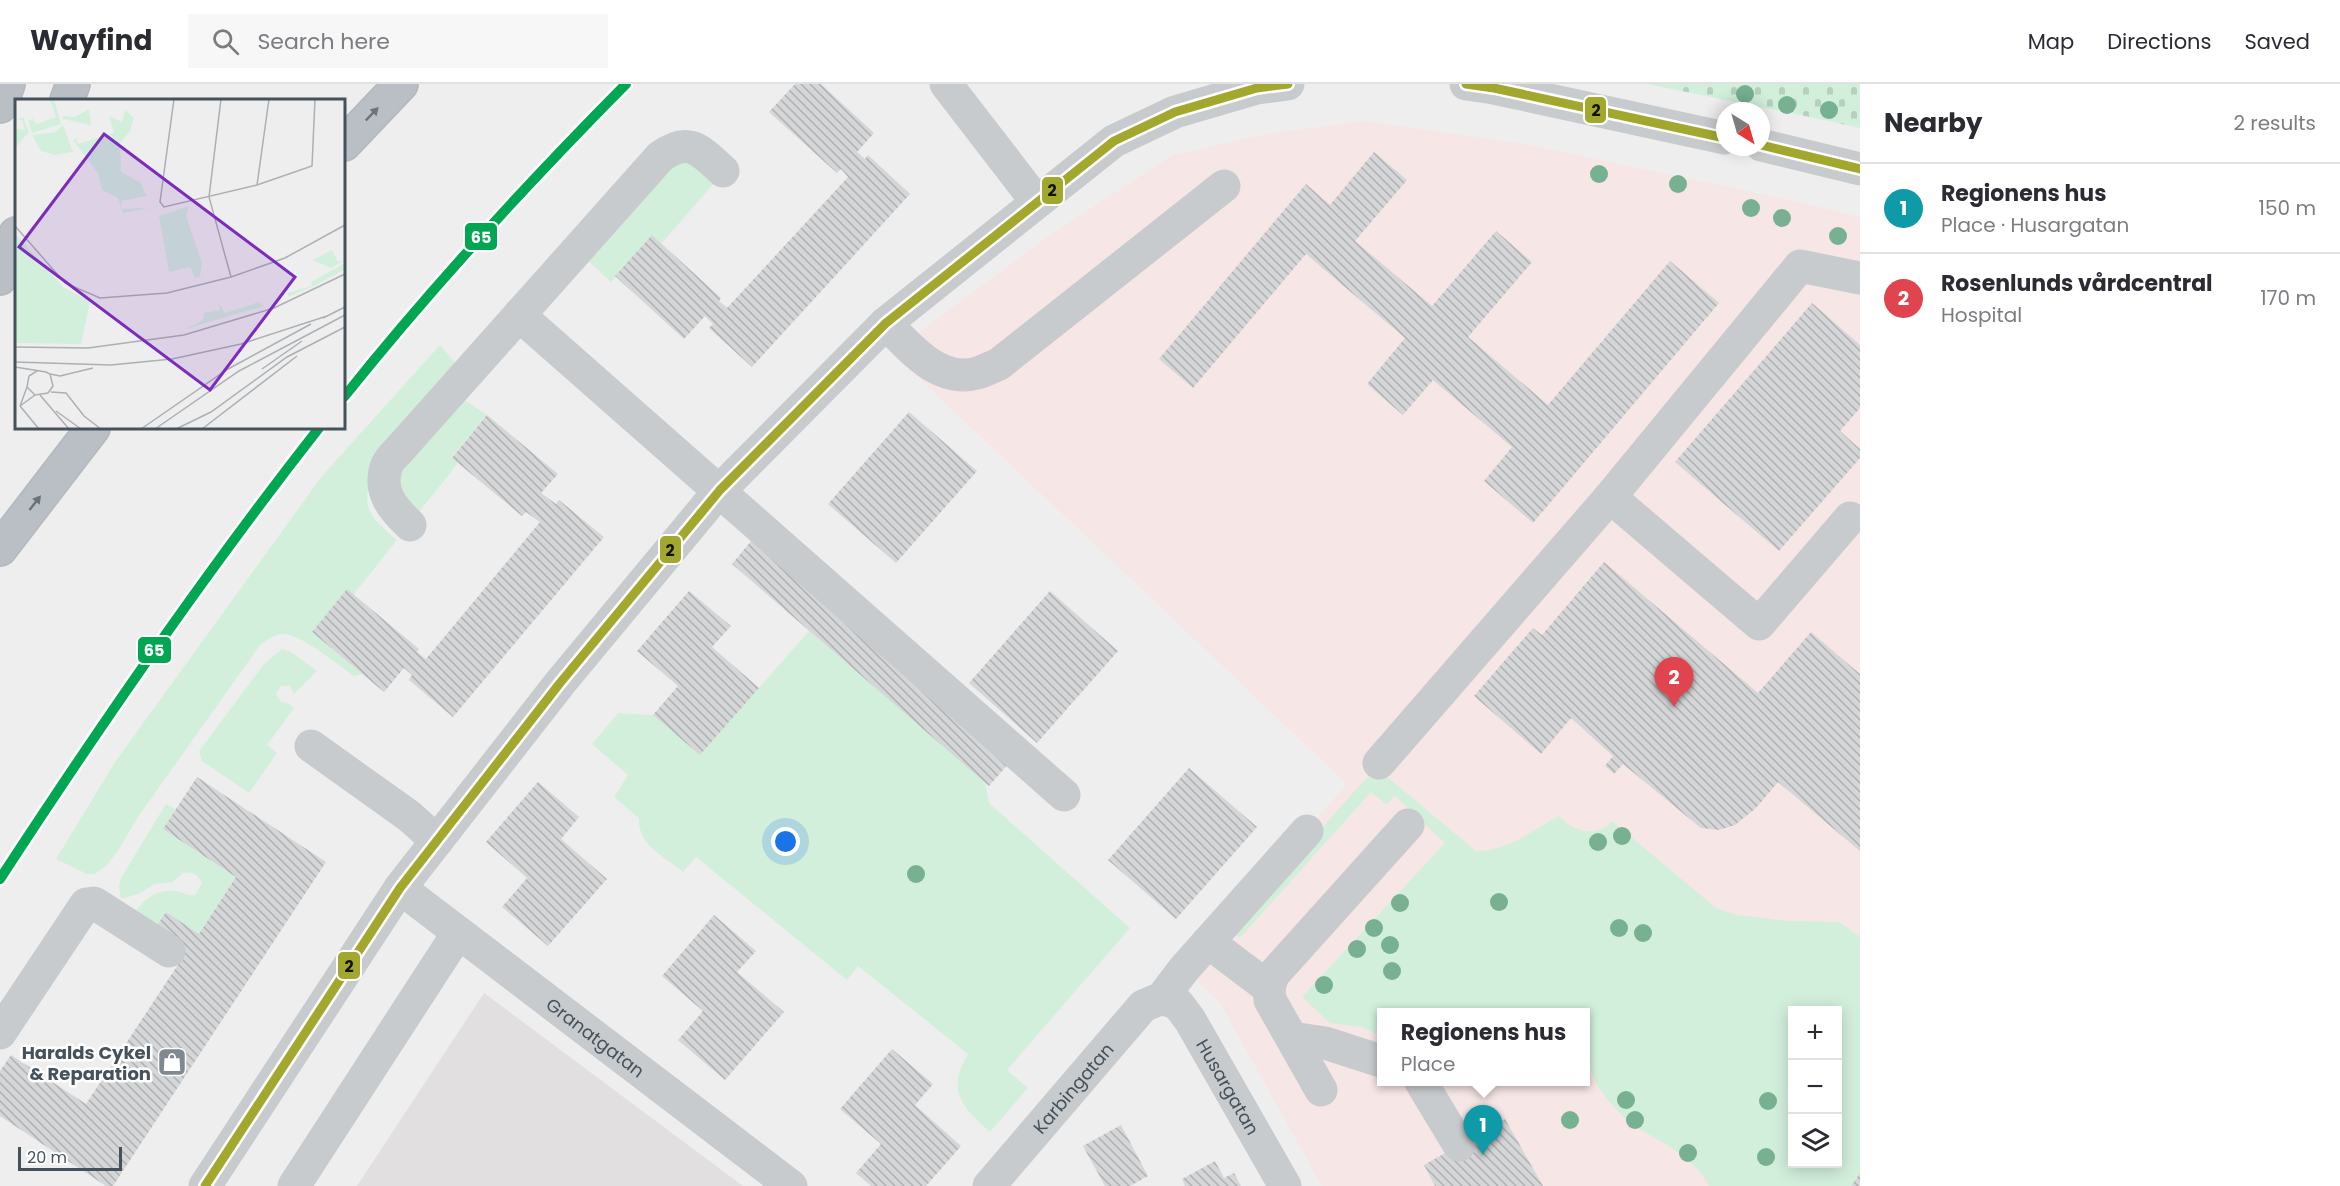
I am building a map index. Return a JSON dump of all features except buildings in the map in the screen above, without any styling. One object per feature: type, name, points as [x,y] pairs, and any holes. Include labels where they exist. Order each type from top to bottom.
[{"type":"highway","points":[[0,106],[8,84]]},
{"type":"highway","points":[[67,99],[73,84]]},
{"type":"highway","points":[[345,143],[401,84]]},
{"type":"highway","points":[[0,278],[15,237]]},
{"type":"highway","points":[[0,549],[92,429]]},
{"type":"street","points":[[946,84],[1037,202]]},
{"type":"street","points":[[205,1186],[400,888],[560,683],[720,490],[886,323],[1114,141],[1175,112],[1257,88],[1288,84]]},
{"type":"street","points":[[1466,84],[1716,136]]},
{"type":"street","points":[[410,525],[393,509],[387,497],[385,482],[387,465],[519,315],[660,157],[674,147],[686,146],[697,150],[723,171]]},
{"type":"street","points":[[1770,147],[1860,169]]},
{"type":"street","points":[[886,323],[914,353],[934,366],[956,374],[975,374],[999,363],[1224,186]]},
{"type":"street","points":[[1379,763],[1610,497],[1800,266],[1860,278]]},
{"type":"street","points":[[519,315],[1064,795]]},
{"type":"street","points":[[1610,497],[1759,624],[1850,518]]},
{"type":"street","points":[[311,746],[409,816],[437,841]]},
{"type":"street","points":[[1321,1090],[1270,1000],[1269,988],[1274,975],[1408,825]]},
{"type":"street","name":"Karbingatan","points":[[989,1186],[1143,1006],[1162,998],[1208,942],[1307,831]]},
{"type":"street","name":"Granatgatan","points":[[400,888],[791,1186]]},
{"type":"street","points":[[0,1033],[86,904],[94,903],[169,951]]},
{"type":"street","points":[[294,1186],[458,933]]},
{"type":"street","points":[[1208,942],[1269,988]]},
{"type":"street","name":"Husargatan","points":[[1162,998],[1178,1004],[1190,1020],[1285,1186]]},
{"type":"street","points":[[1292,1038],[1325,1043],[1377,1060]]},
{"type":"street","points":[[1424,1086],[1459,1145]]},
{"type":"shaded area","points":[[1364,121],[1519,143],[1786,199],[1860,217],[1860,985],[1803,1006],[1788,1006],[1788,1168],[1793,1168],[1796,1186],[1322,1186],[1220,1003],[1184,969],[1347,784],[892,352],[1049,236],[1171,156],[1261,135]]},
{"type":"shaded area","points":[[484,993],[743,1186],[357,1186]]},
{"type":"green space","points":[[1647,84],[1860,84],[1860,128],[1770,109],[1770,102],[1736,102]]},
{"type":"green space","points":[[681,162],[696,165],[715,182],[661,244],[652,236],[611,282],[585,258],[660,173]]},
{"type":"green space","points":[[440,345],[456,364],[373,467],[367,501],[369,509],[378,523],[397,540],[353,595],[347,590],[312,632],[362,674],[354,676],[310,645],[292,636],[282,634],[269,639],[260,645],[138,817],[107,865],[95,874],[87,874],[56,859],[115,762],[322,476]]},
{"type":"green space","points":[[466,401],[487,415],[452,457],[458,463],[419,512],[404,496],[400,462],[457,402]]},
{"type":"green space","points":[[809,631],[985,782],[989,803],[1130,928],[1007,1070],[1028,1088],[990,1132],[960,1098],[958,1078],[968,1054],[858,966],[847,980],[696,857],[683,872],[654,850],[642,836],[639,818],[614,797],[628,775],[592,744],[618,713],[653,715],[700,755]]},
{"type":"green space","points":[[282,649],[291,652],[317,671],[294,694],[290,686],[281,686],[276,694],[281,702],[288,703],[294,708],[267,745],[277,753],[249,793],[202,761],[199,751],[264,664]]},
{"type":"green space","points":[[1370,776],[1386,776],[1476,851],[1508,844],[1559,816],[1571,826],[1585,831],[1599,830],[1612,821],[1716,908],[1736,915],[1789,921],[1839,922],[1860,937],[1860,1173],[1851,1186],[1709,1186],[1687,1159],[1631,1124],[1604,1096],[1590,1067],[1590,1008],[1377,1008],[1377,1034],[1361,1027],[1330,1023],[1302,997],[1445,843],[1395,796],[1387,805],[1371,792],[1240,938],[1231,930]]},
{"type":"green space","points":[[166,804],[176,809],[163,829],[236,877],[199,934],[166,912],[155,929],[134,914],[146,900],[156,893],[175,891],[195,895],[202,883],[194,874],[183,873],[172,882],[155,884],[138,894],[121,899],[119,886],[121,878]]},
{"type":"transit line","name":"65","points":[[345,396],[481,237],[626,84]]},
{"type":"transit line","name":"2","points":[[205,1186],[400,888],[560,683],[720,490],[886,323],[1114,141],[1175,112],[1257,88],[1288,84]]},
{"type":"transit line","name":"2","points":[[1466,84],[1716,136]]},
{"type":"transit line","name":"2","points":[[1770,147],[1860,169]]},
{"type":"transit line","name":"65","points":[[0,879],[155,650],[235,538],[318,429]]},
{"type":"place","name":"Rosenlunds vårdcentral","points":[[1674,707]]},
{"type":"place","name":"Haralds Cykel & Reparation","points":[[172,1062]]},
{"type":"place","name":"Regionens hus","points":[[1483,1155]]}]
